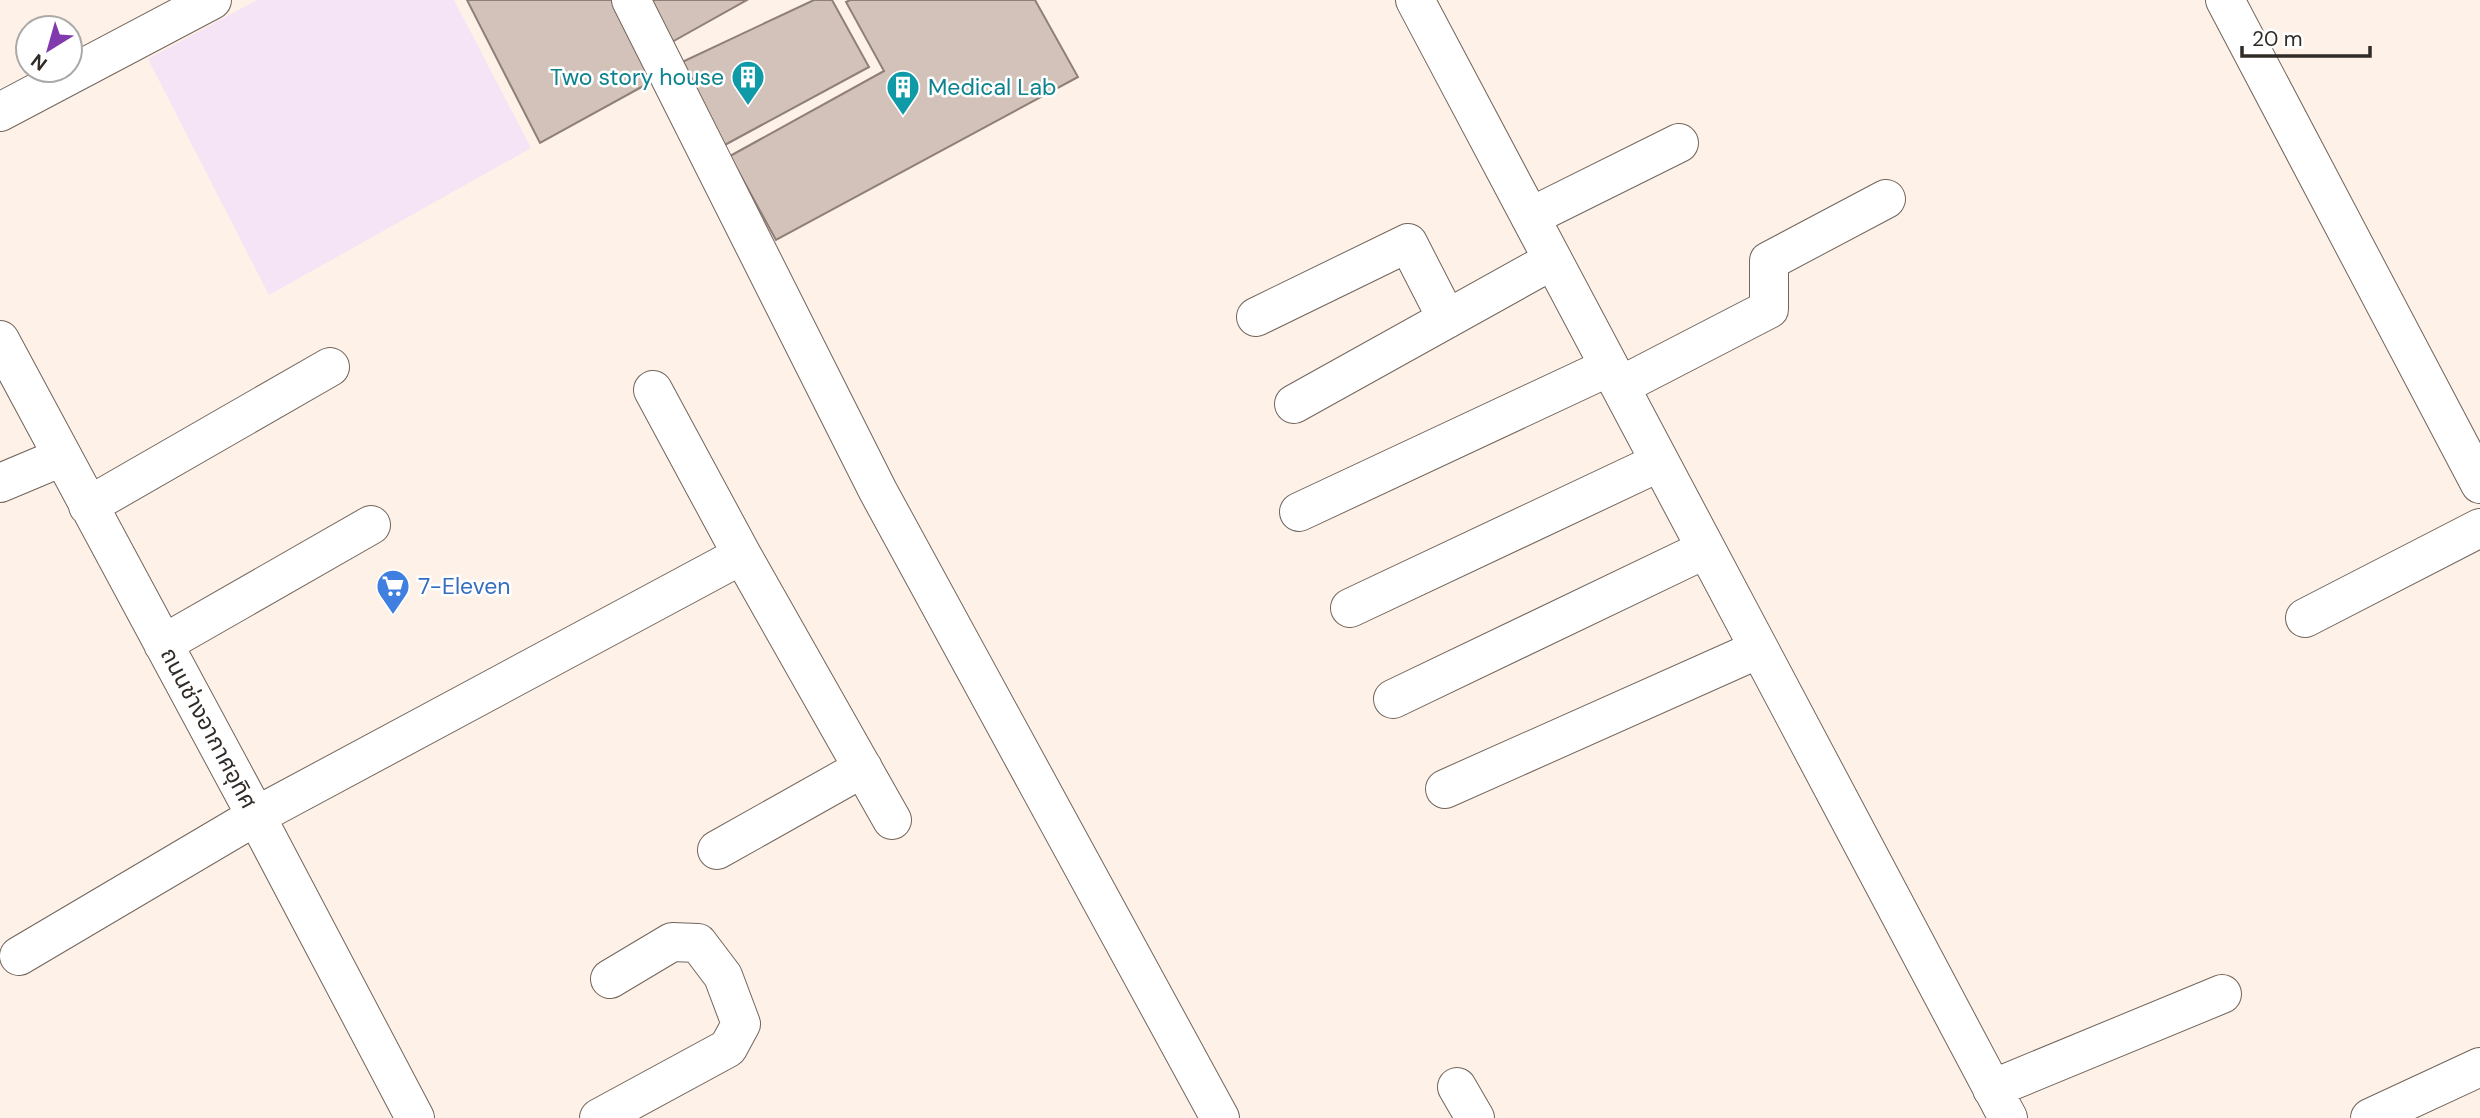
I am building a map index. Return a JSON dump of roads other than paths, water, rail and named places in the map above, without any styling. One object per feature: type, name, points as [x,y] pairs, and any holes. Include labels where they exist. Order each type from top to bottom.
[{"type":"street","points":[[0,112],[212,0]]},
{"type":"street","points":[[631,0],[878,491],[1220,1118]]},
{"type":"street","points":[[1415,0],[2000,1103],[2222,994]]},
{"type":"street","points":[[2225,0],[2480,484]]},
{"type":"street","points":[[1530,217],[1679,143]]},
{"type":"street","points":[[1299,512],[1769,309],[1769,261],[1886,199]]},
{"type":"street","points":[[1256,317],[1408,243],[1447,319]]},
{"type":"street","points":[[1294,404],[1553,260]]},
{"type":"street","name":"ถนนช่างอากาศอุทิศ","points":[[0,340],[415,1118]]},
{"type":"street","points":[[89,506],[330,367]]},
{"type":"street","points":[[653,390],[742,555],[892,820]]},
{"type":"street","points":[[0,483],[62,457]]},
{"type":"street","points":[[1350,608],[1660,462]]},
{"type":"street","points":[[163,644],[371,525]]},
{"type":"street","points":[[2305,618],[2480,528]]},
{"type":"street","points":[[1393,699],[1706,549]]},
{"type":"street","points":[[19,956],[256,816],[742,555]]},
{"type":"street","points":[[1445,789],[1759,649]]},
{"type":"street","points":[[717,850],[863,768]]},
{"type":"street","points":[[598,1118],[728,1048],[741,1024],[723,976],[698,943],[672,942],[610,979]]},
{"type":"street","points":[[2370,1118],[2480,1067]]},
{"type":"place","name":"Two story house","points":[[748,107]]},
{"type":"place","name":"Medical Lab","points":[[903,117]]},
{"type":"place","name":"7-Eleven","points":[[393,616]]}]
